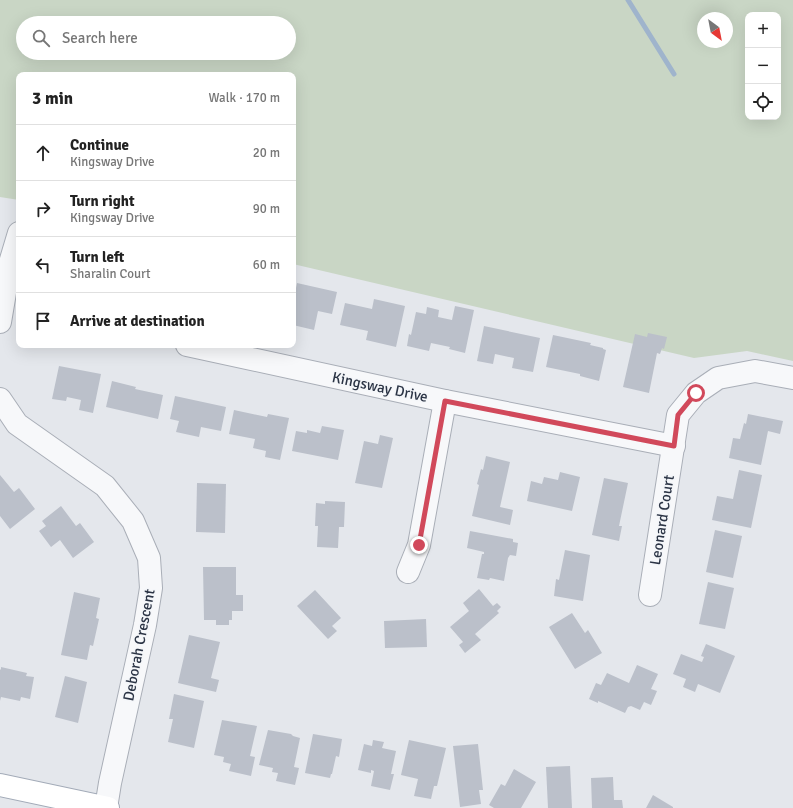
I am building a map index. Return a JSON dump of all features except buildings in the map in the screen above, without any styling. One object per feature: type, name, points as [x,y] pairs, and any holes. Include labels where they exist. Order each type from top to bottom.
[{"type":"main road","points":[[0,784],[107,808]]},
{"type":"street","points":[[7,312],[10,262],[16,243]]},
{"type":"street","name":"Kingsway Drive","points":[[201,348],[445,401],[674,446]]},
{"type":"street","points":[[674,446],[678,415],[696,393],[718,378],[755,371],[793,378]]},
{"type":"street","name":"Deborah Crescent","points":[[0,400],[17,424],[105,486],[133,521],[149,558],[151,588],[145,626],[110,783],[107,808]]},
{"type":"street","points":[[408,572],[419,545],[445,401]]},
{"type":"street","name":"Leonard Court","points":[[650,595],[674,446]]},
{"type":"green space","points":[[0,0],[793,0],[793,361],[747,351],[694,358],[296,265],[296,72],[16,72],[16,200],[0,197]]},
{"type":"waterway","points":[[628,0],[674,74]]},
{"type":"route","points":[[419,545],[445,401],[674,446],[678,415],[696,393]]}]
